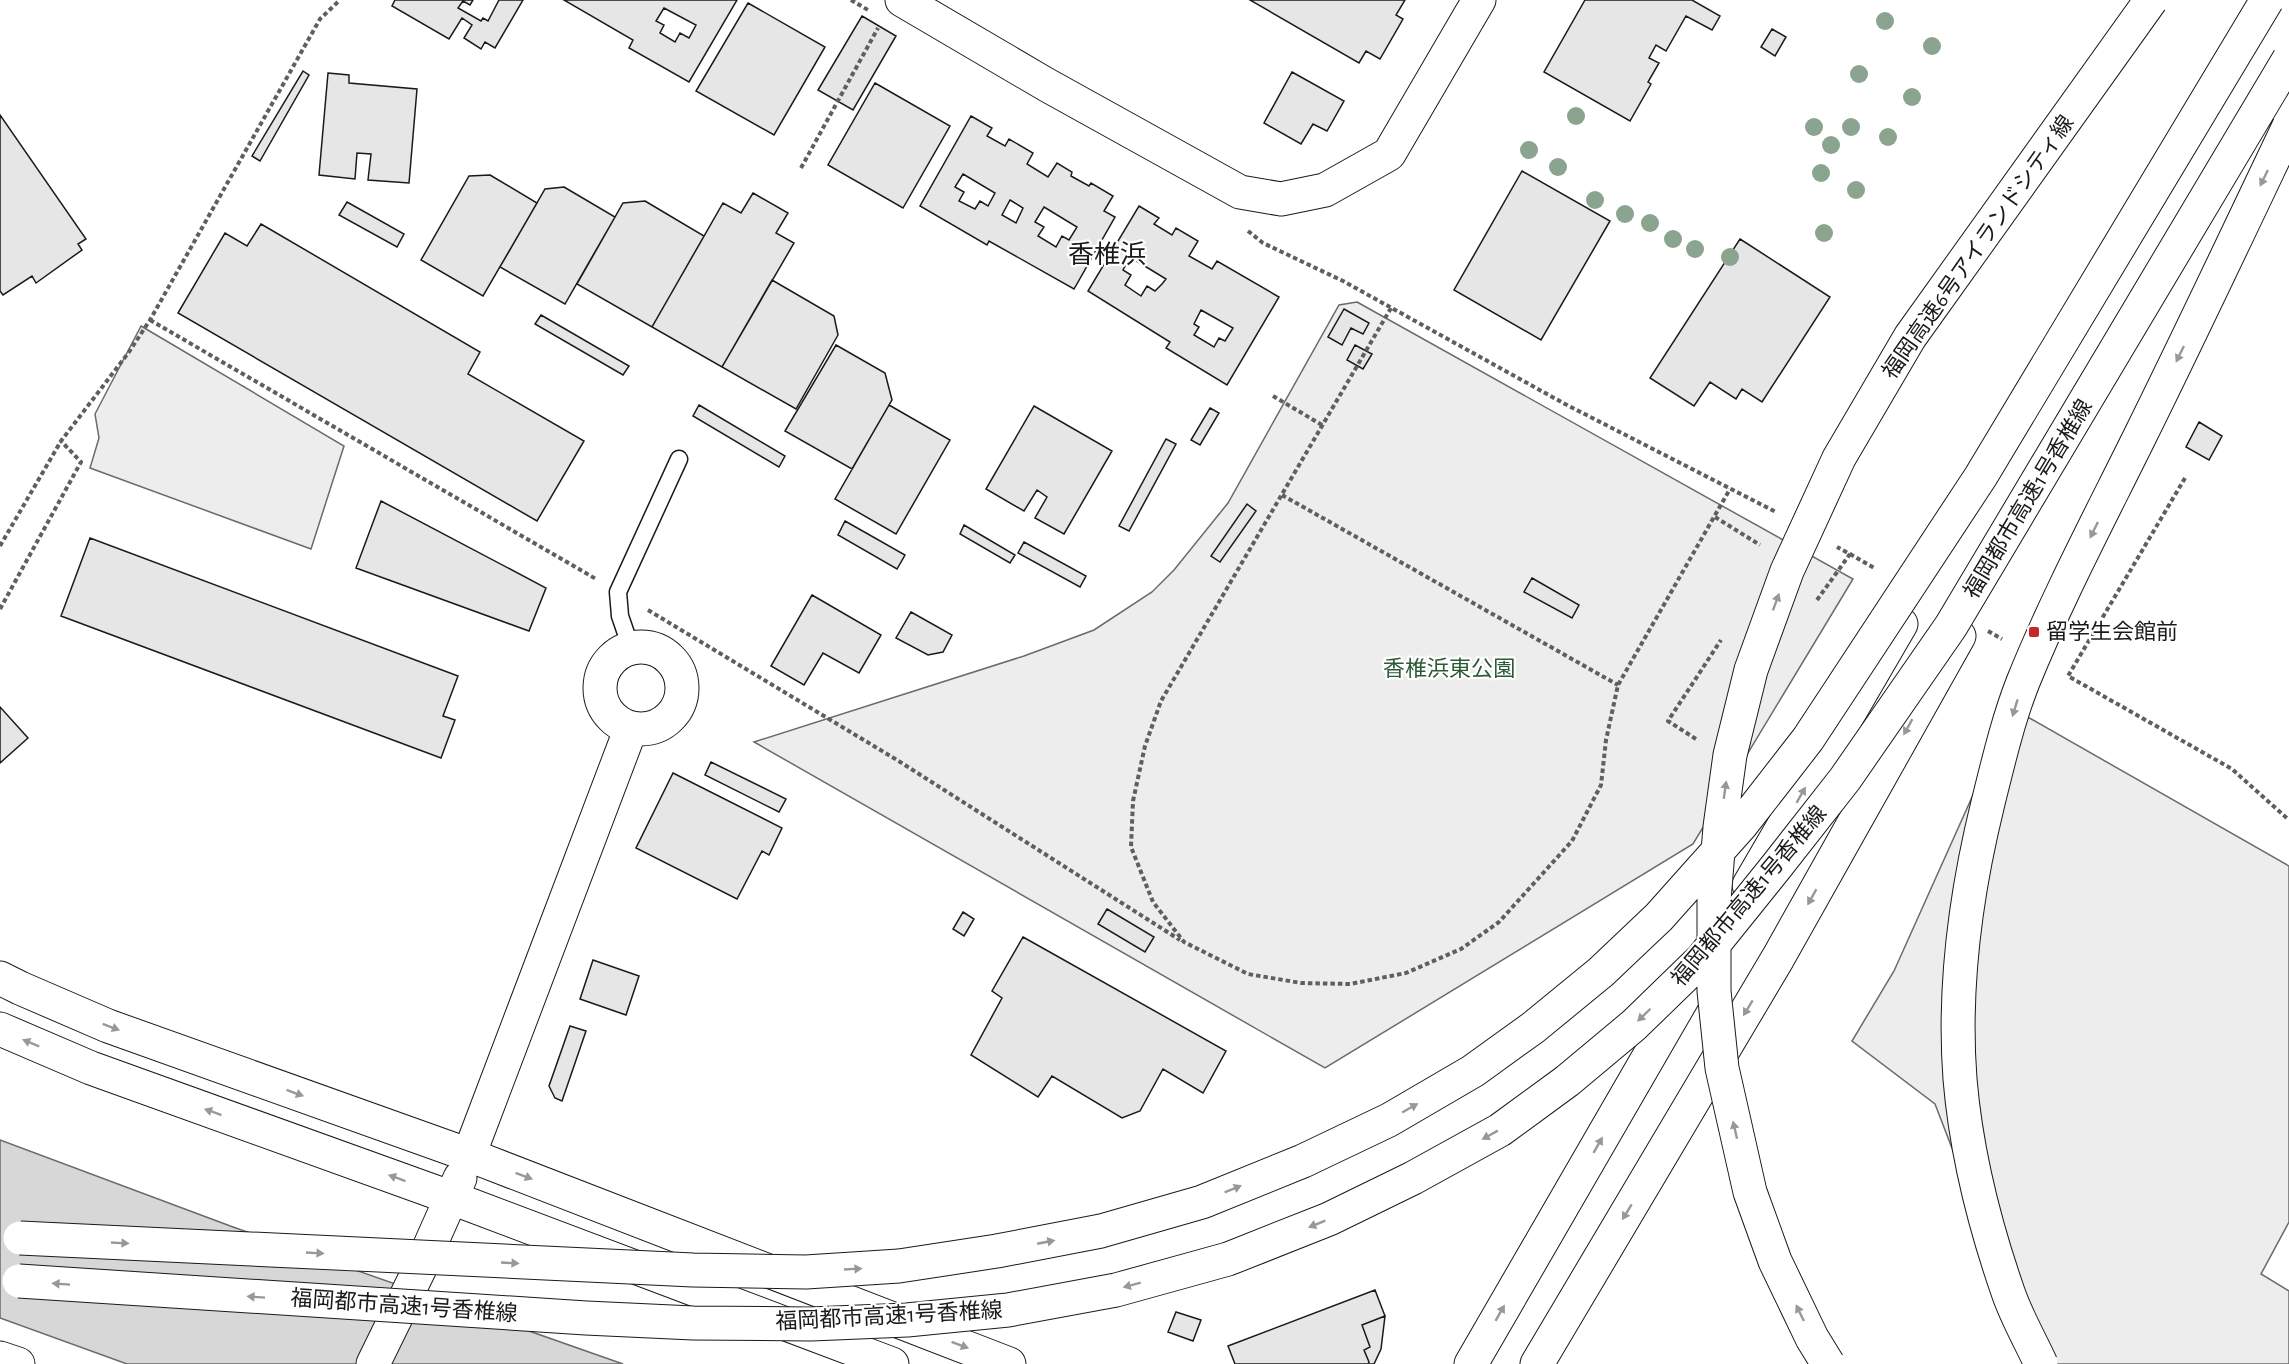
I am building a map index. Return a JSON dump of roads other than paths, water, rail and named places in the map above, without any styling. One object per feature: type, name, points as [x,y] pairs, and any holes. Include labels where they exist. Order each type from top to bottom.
[{"type":"main road","points":[[893,10],[1047,85],[1239,192],[1281,198],[1325,190],[1389,154],[1479,0]]},
{"type":"main road","name":"福岡高速6号アイランドシティ線","points":[[1828,1364],[1812,1338],[1775,1261],[1750,1192],[1722,1068],[1714,991],[1714,900],[1720,827],[1730,754],[1751,670],[1787,571],[1839,458],[1910,337],[2151,0]]},
{"type":"main road","points":[[1471,1364],[2263,0]]},
{"type":"main road","name":"福岡都市高速1号香椎線","points":[[20,1238],[682,1270],[806,1272],[899,1266],[997,1251],[1101,1231],[1202,1202],[1303,1161],[1389,1120],[1473,1071],[1534,1028],[1601,972],[1659,917],[1742,824],[1808,739],[1981,476],[2267,0]]},
{"type":"main road","points":[[1537,1364],[1778,958],[2289,57]]},
{"type":"main road","name":"福岡都市高速1号香椎線","points":[[19,1281],[693,1323],[788,1324],[907,1320],[1008,1310],[1116,1290],[1228,1259],[1329,1219],[1413,1178],[1500,1130],[1568,1081],[1634,1025],[1702,959],[1845,779],[1951,626],[2289,57]]},
{"type":"main road","points":[[2041,1364],[2009,1294],[1979,1196],[1967,1133],[1960,1078],[1958,1019],[1962,958],[1968,902],[1979,839],[2022,684],[2072,575],[2289,126]]},
{"type":"main road","points":[[631,648],[656,649],[676,664],[683,688],[676,712],[656,727],[631,728],[614,720],[604,705],[600,688],[604,671],[615,656],[631,648]]},
{"type":"main road","points":[[373,1364],[420,1268],[470,1155],[631,728]]},
{"type":"main road","points":[[0,978],[108,1026],[470,1155],[1009,1364]]},
{"type":"main road","points":[[0,1029],[91,1068],[452,1198],[892,1364]]},
{"type":"main road","points":[[0,1358],[18,1364]]},
{"type":"lane","points":[[631,648],[620,616],[618,591],[679,459]]},
{"type":"place","name":"留学生会館前","points":[[2034,632]]},
{"type":"district","name":"香椎浜","points":[[1107,255]]},
{"type":"park label","name":"香椎浜東公園","points":[[1449,669]]}]
